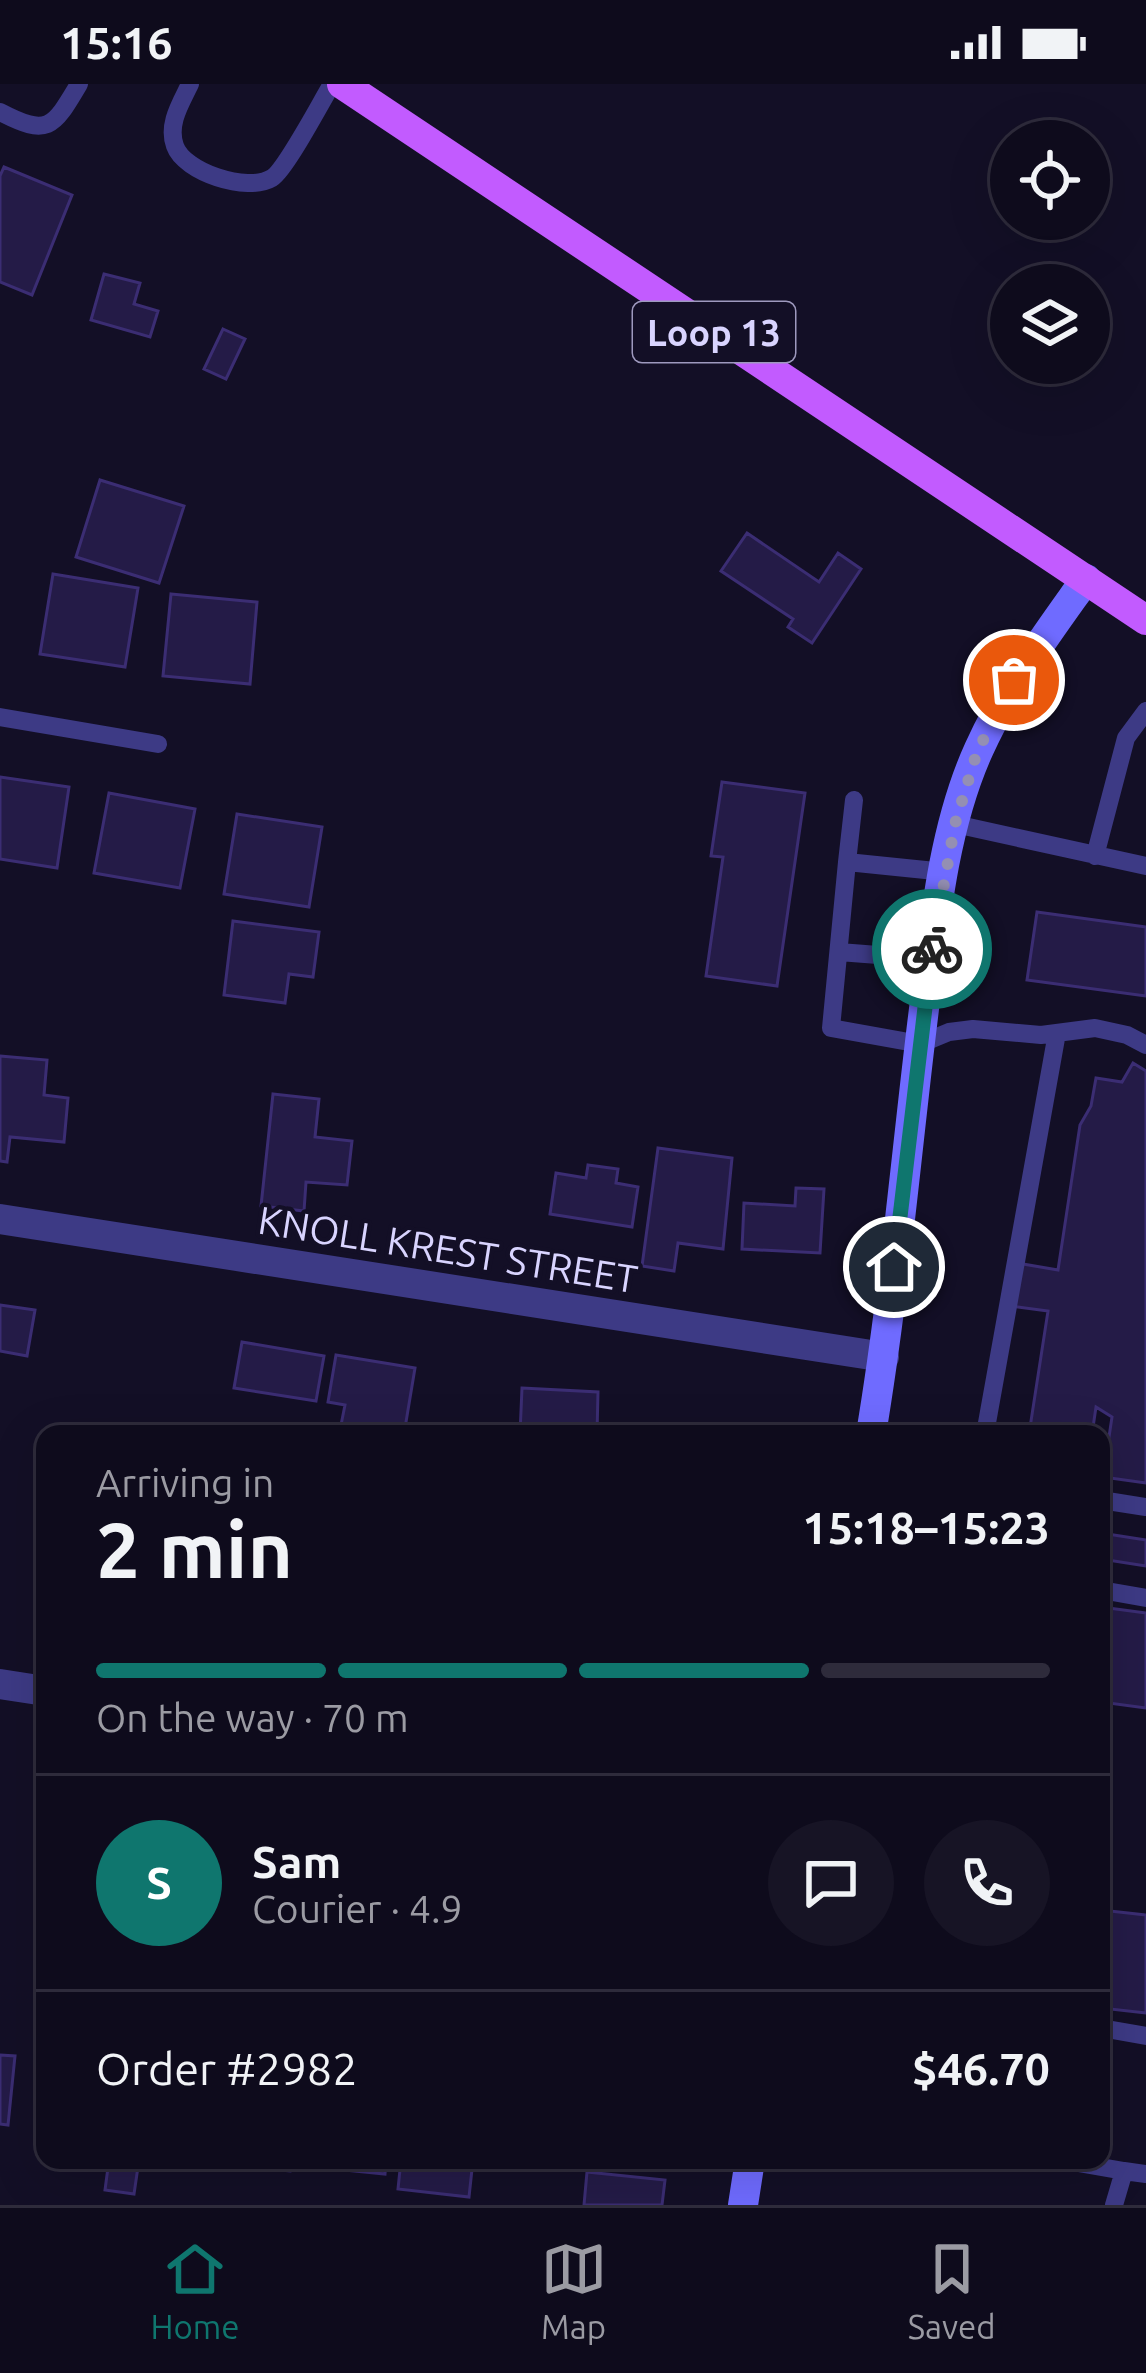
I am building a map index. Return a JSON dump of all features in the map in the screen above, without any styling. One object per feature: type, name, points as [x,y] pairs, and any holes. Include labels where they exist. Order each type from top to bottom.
[{"type":"main road","name":"Loop 13","points":[[342,84],[1146,620]]},
{"type":"street","points":[[873,1425],[930,958],[955,824],[977,752],[1014,680],[1086,579]]},
{"type":"street","name":"KNOLL KREST STREET","points":[[0,1219],[884,1357]]},
{"type":"street","points":[[0,1684],[36,1690]]},
{"type":"street","points":[[743,2205],[749,2169]]},
{"type":"lane","points":[[0,112],[30,128],[48,126],[80,84]]},
{"type":"lane","points":[[190,84],[174,119],[175,147],[185,161],[236,184],[252,185],[275,177],[332,84]]},
{"type":"lane","points":[[1095,856],[1126,738],[1146,711]]},
{"type":"lane","points":[[0,717],[158,744]]},
{"type":"lane","points":[[854,800],[831,1028],[920,1044],[949,1032],[973,1029],[1057,1033],[1095,1028],[1146,1045]]},
{"type":"lane","points":[[955,824],[1146,866]]},
{"type":"lane","points":[[847,862],[945,872]]},
{"type":"lane","points":[[839,952],[930,958]]},
{"type":"lane","points":[[987,1425],[1057,1033]]},
{"type":"lane","points":[[1110,1501],[1146,1507]]},
{"type":"lane","points":[[1110,1592],[1146,1598]]},
{"type":"lane","points":[[1110,2030],[1146,2036]]},
{"type":"lane","points":[[1110,2169],[1146,2174]]},
{"type":"lane","points":[[1114,2205],[1124,2171]]},
{"type":"building","points":[[4,167],[72,195],[32,295],[0,282],[0,176]]},
{"type":"building","points":[[104,274],[140,283],[134,304],[158,311],[150,337],[91,320]]},
{"type":"building","points":[[223,329],[245,339],[226,379],[204,369]]},
{"type":"building","points":[[100,480],[184,506],[159,583],[76,557]]},
{"type":"building","points":[[747,533],[819,582],[838,553],[861,569],[812,643],[788,627],[793,619],[721,571]]},
{"type":"building","points":[[53,574],[138,588],[125,667],[40,654]]},
{"type":"building","points":[[171,594],[257,602],[250,684],[163,676]]},
{"type":"building","points":[[0,777],[69,787],[57,868],[0,859]]},
{"type":"building","points":[[722,782],[805,793],[777,986],[706,976],[723,857],[711,856]]},
{"type":"building","points":[[109,793],[195,809],[180,888],[94,873]]},
{"type":"building","points":[[237,814],[322,827],[309,907],[224,894]]},
{"type":"building","points":[[1037,912],[1146,927],[1146,996],[1027,980]]},
{"type":"building","points":[[233,921],[319,932],[313,977],[289,974],[285,1003],[224,995]]},
{"type":"building","points":[[0,1056],[47,1060],[44,1095],[68,1098],[64,1142],[10,1137],[7,1162],[0,1161]]},
{"type":"building","points":[[1133,1063],[1146,1071],[1146,1483],[1110,1478],[1112,1417],[1096,1407],[1093,1425],[1030,1425],[1048,1311],[1010,1306],[1017,1263],[1058,1270],[1080,1125],[1091,1106],[1096,1078],[1122,1082]]},
{"type":"building","points":[[273,1094],[319,1099],[315,1137],[352,1141],[347,1185],[306,1182],[304,1211],[261,1206]]},
{"type":"building","points":[[658,1148],[732,1158],[723,1249],[678,1243],[674,1271],[642,1266]]},
{"type":"building","points":[[588,1165],[618,1169],[616,1183],[638,1187],[632,1227],[550,1214],[556,1173],[586,1178]]},
{"type":"building","points":[[796,1188],[824,1189],[820,1253],[742,1249],[744,1203],[795,1206]]},
{"type":"building","points":[[0,1305],[35,1310],[27,1356],[0,1351]]},
{"type":"building","points":[[242,1342],[324,1356],[316,1401],[234,1388]]},
{"type":"building","points":[[336,1355],[415,1368],[406,1425],[341,1425],[345,1405],[328,1402]]},
{"type":"building","points":[[522,1388],[598,1392],[597,1425],[520,1425]]},
{"type":"building","points":[[1110,1534],[1146,1540],[1146,1566],[1110,1560]]},
{"type":"building","points":[[1110,1608],[1146,1613],[1146,1708],[1110,1703]]},
{"type":"building","points":[[1110,1911],[1146,1915],[1146,2013],[1110,2009]]},
{"type":"building","points":[[0,2055],[15,2056],[8,2125],[0,2124]]},
{"type":"building","points":[[108,2169],[138,2169],[134,2194],[105,2190]]},
{"type":"building","points":[[334,2169],[385,2169],[385,2174]]},
{"type":"building","points":[[400,2169],[472,2169],[469,2197],[398,2189]]},
{"type":"building","points":[[587,2172],[665,2180],[662,2205],[584,2205]]},
{"type":"way so far","points":[[932,949],[955,824],[977,752],[1014,680]]},
{"type":"route","points":[[894,1267],[932,949]]}]
